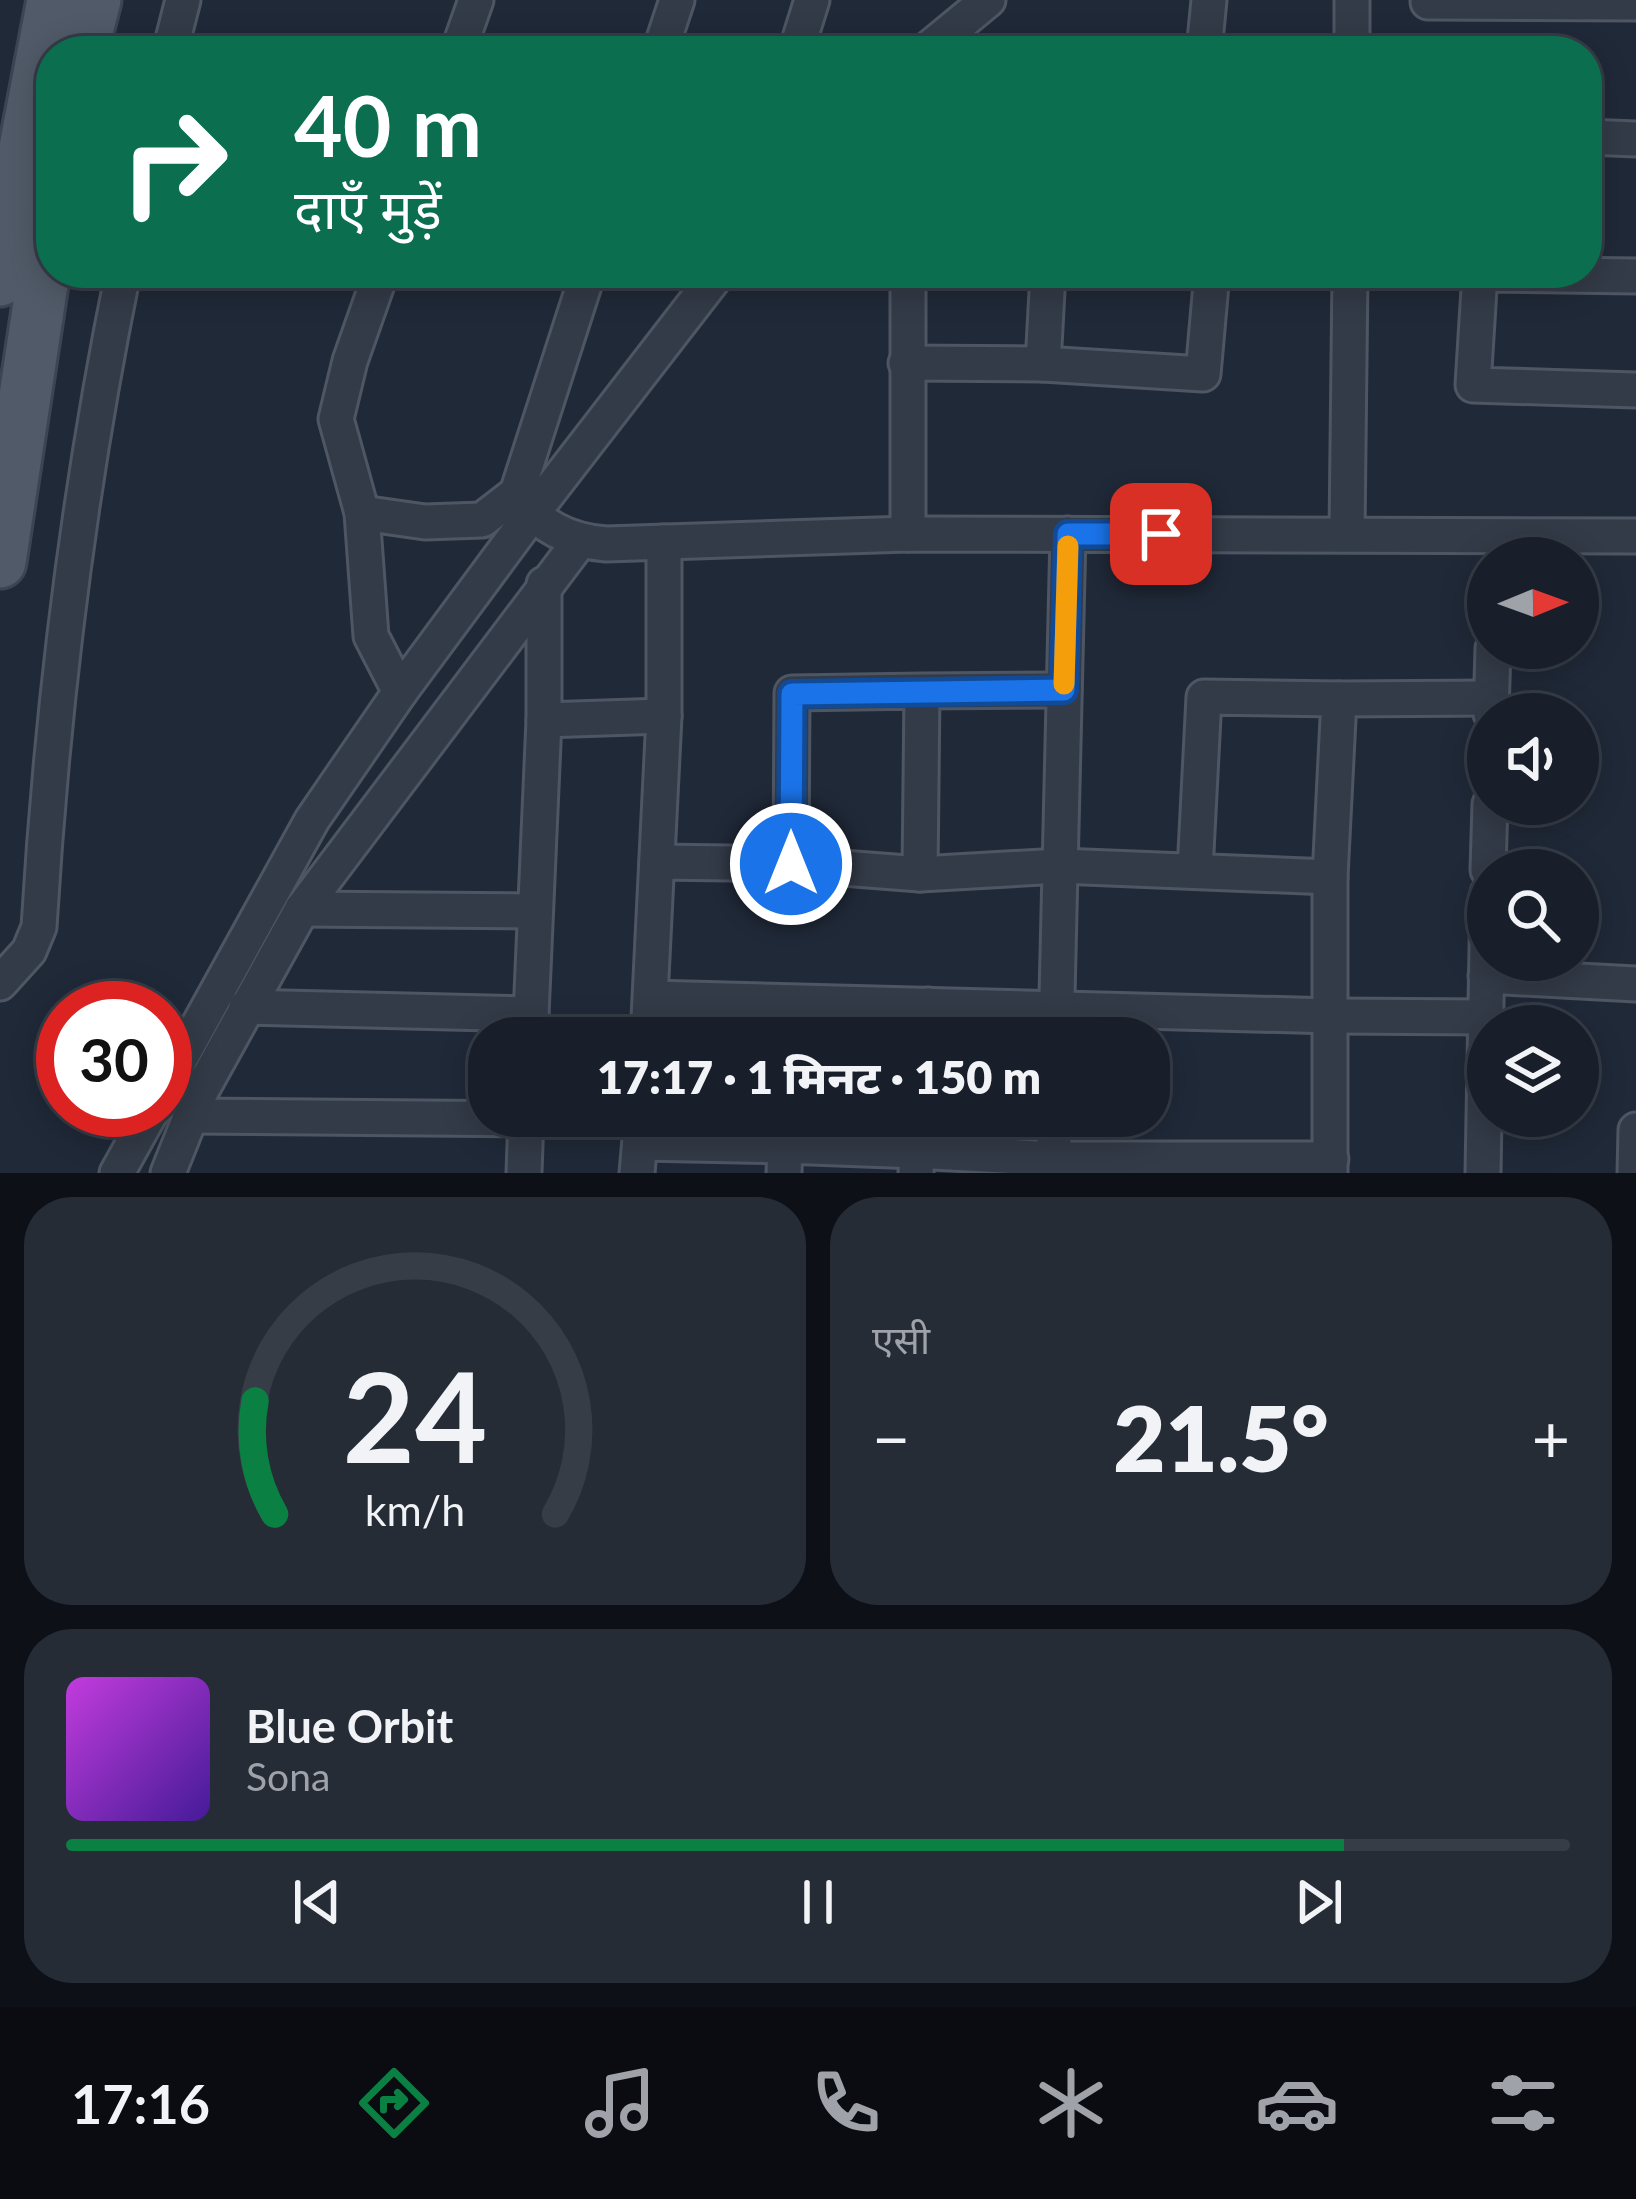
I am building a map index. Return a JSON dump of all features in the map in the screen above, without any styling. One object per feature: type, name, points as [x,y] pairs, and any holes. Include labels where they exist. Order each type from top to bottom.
[{"type":"main road","points":[[51,36],[53,0]]},
{"type":"main road","points":[[86,36],[95,0]]},
{"type":"main road","points":[[0,280],[36,221]]},
{"type":"main road","points":[[0,562],[36,236]]},
{"type":"street","points":[[174,36],[183,0]]},
{"type":"street","points":[[463,36],[476,0]]},
{"type":"street","points":[[665,36],[677,0]]},
{"type":"street","points":[[801,36],[812,0]]},
{"type":"street","points":[[938,36],[958,11],[988,0]]},
{"type":"street","points":[[1205,36],[1209,0]]},
{"type":"street","points":[[1352,0],[1352,36]]},
{"type":"street","points":[[1428,2],[1636,3]]},
{"type":"street","points":[[1602,138],[1636,139]]},
{"type":"street","points":[[1602,275],[1636,276]]},
{"type":"street","points":[[0,983],[28,951],[39,928],[56,707],[120,288]]},
{"type":"street","points":[[376,288],[336,419],[362,512],[371,636],[400,692]]},
{"type":"street","points":[[524,504],[584,288]]},
{"type":"street","points":[[192,1037],[312,820],[524,504],[705,288]]},
{"type":"street","points":[[908,288],[908,534]]},
{"type":"street","points":[[1043,364],[1047,288]]},
{"type":"street","points":[[906,363],[1043,364],[1203,374],[1211,288]]},
{"type":"street","points":[[1347,534],[1350,288]]},
{"type":"street","points":[[1479,288],[1472,385],[1636,390]]},
{"type":"street","points":[[362,512],[425,522],[467,522],[524,504]]},
{"type":"street","points":[[524,504],[579,542],[908,534],[1347,534],[1467,545]]},
{"type":"street","points":[[1056,1017],[1068,534]]},
{"type":"street","points":[[1599,539],[1636,536]]},
{"type":"street","points":[[192,1112],[302,908],[579,542]]},
{"type":"street","points":[[650,1017],[664,716],[664,542]]},
{"type":"street","points":[[530,1017],[544,720],[544,584]]},
{"type":"street","points":[[791,864],[792,694],[1064,690]]},
{"type":"street","points":[[920,874],[922,691]]},
{"type":"street","points":[[1195,871],[1204,698],[1467,705]]},
{"type":"street","points":[[640,1144],[785,1160],[1331,1166],[1330,877],[1340,699]]},
{"type":"street","points":[[544,720],[664,716]]},
{"type":"street","points":[[657,862],[791,864],[920,874],[1060,866],[1330,877]]},
{"type":"street","points":[[302,908],[535,911]]},
{"type":"street","points":[[1580,981],[1636,984]]},
{"type":"street","points":[[651,998],[869,1017]]},
{"type":"street","points":[[246,1007],[468,1022]]},
{"type":"street","points":[[1170,1020],[1467,1017]]},
{"type":"street","points":[[192,1116],[468,1118]]},
{"type":"street","points":[[1635,1173],[1636,1130]]},
{"type":"street","points":[[117,1173],[137,1137]]},
{"type":"street","points":[[168,1173],[182,1137]]},
{"type":"street","points":[[524,1173],[525,1137]]},
{"type":"street","points":[[1483,1173],[1484,1137]]},
{"type":"slow traffic","points":[[1064,684],[1068,546]]},
{"type":"route","points":[[791,864],[792,694],[1064,690],[1068,534],[1161,534]]}]
